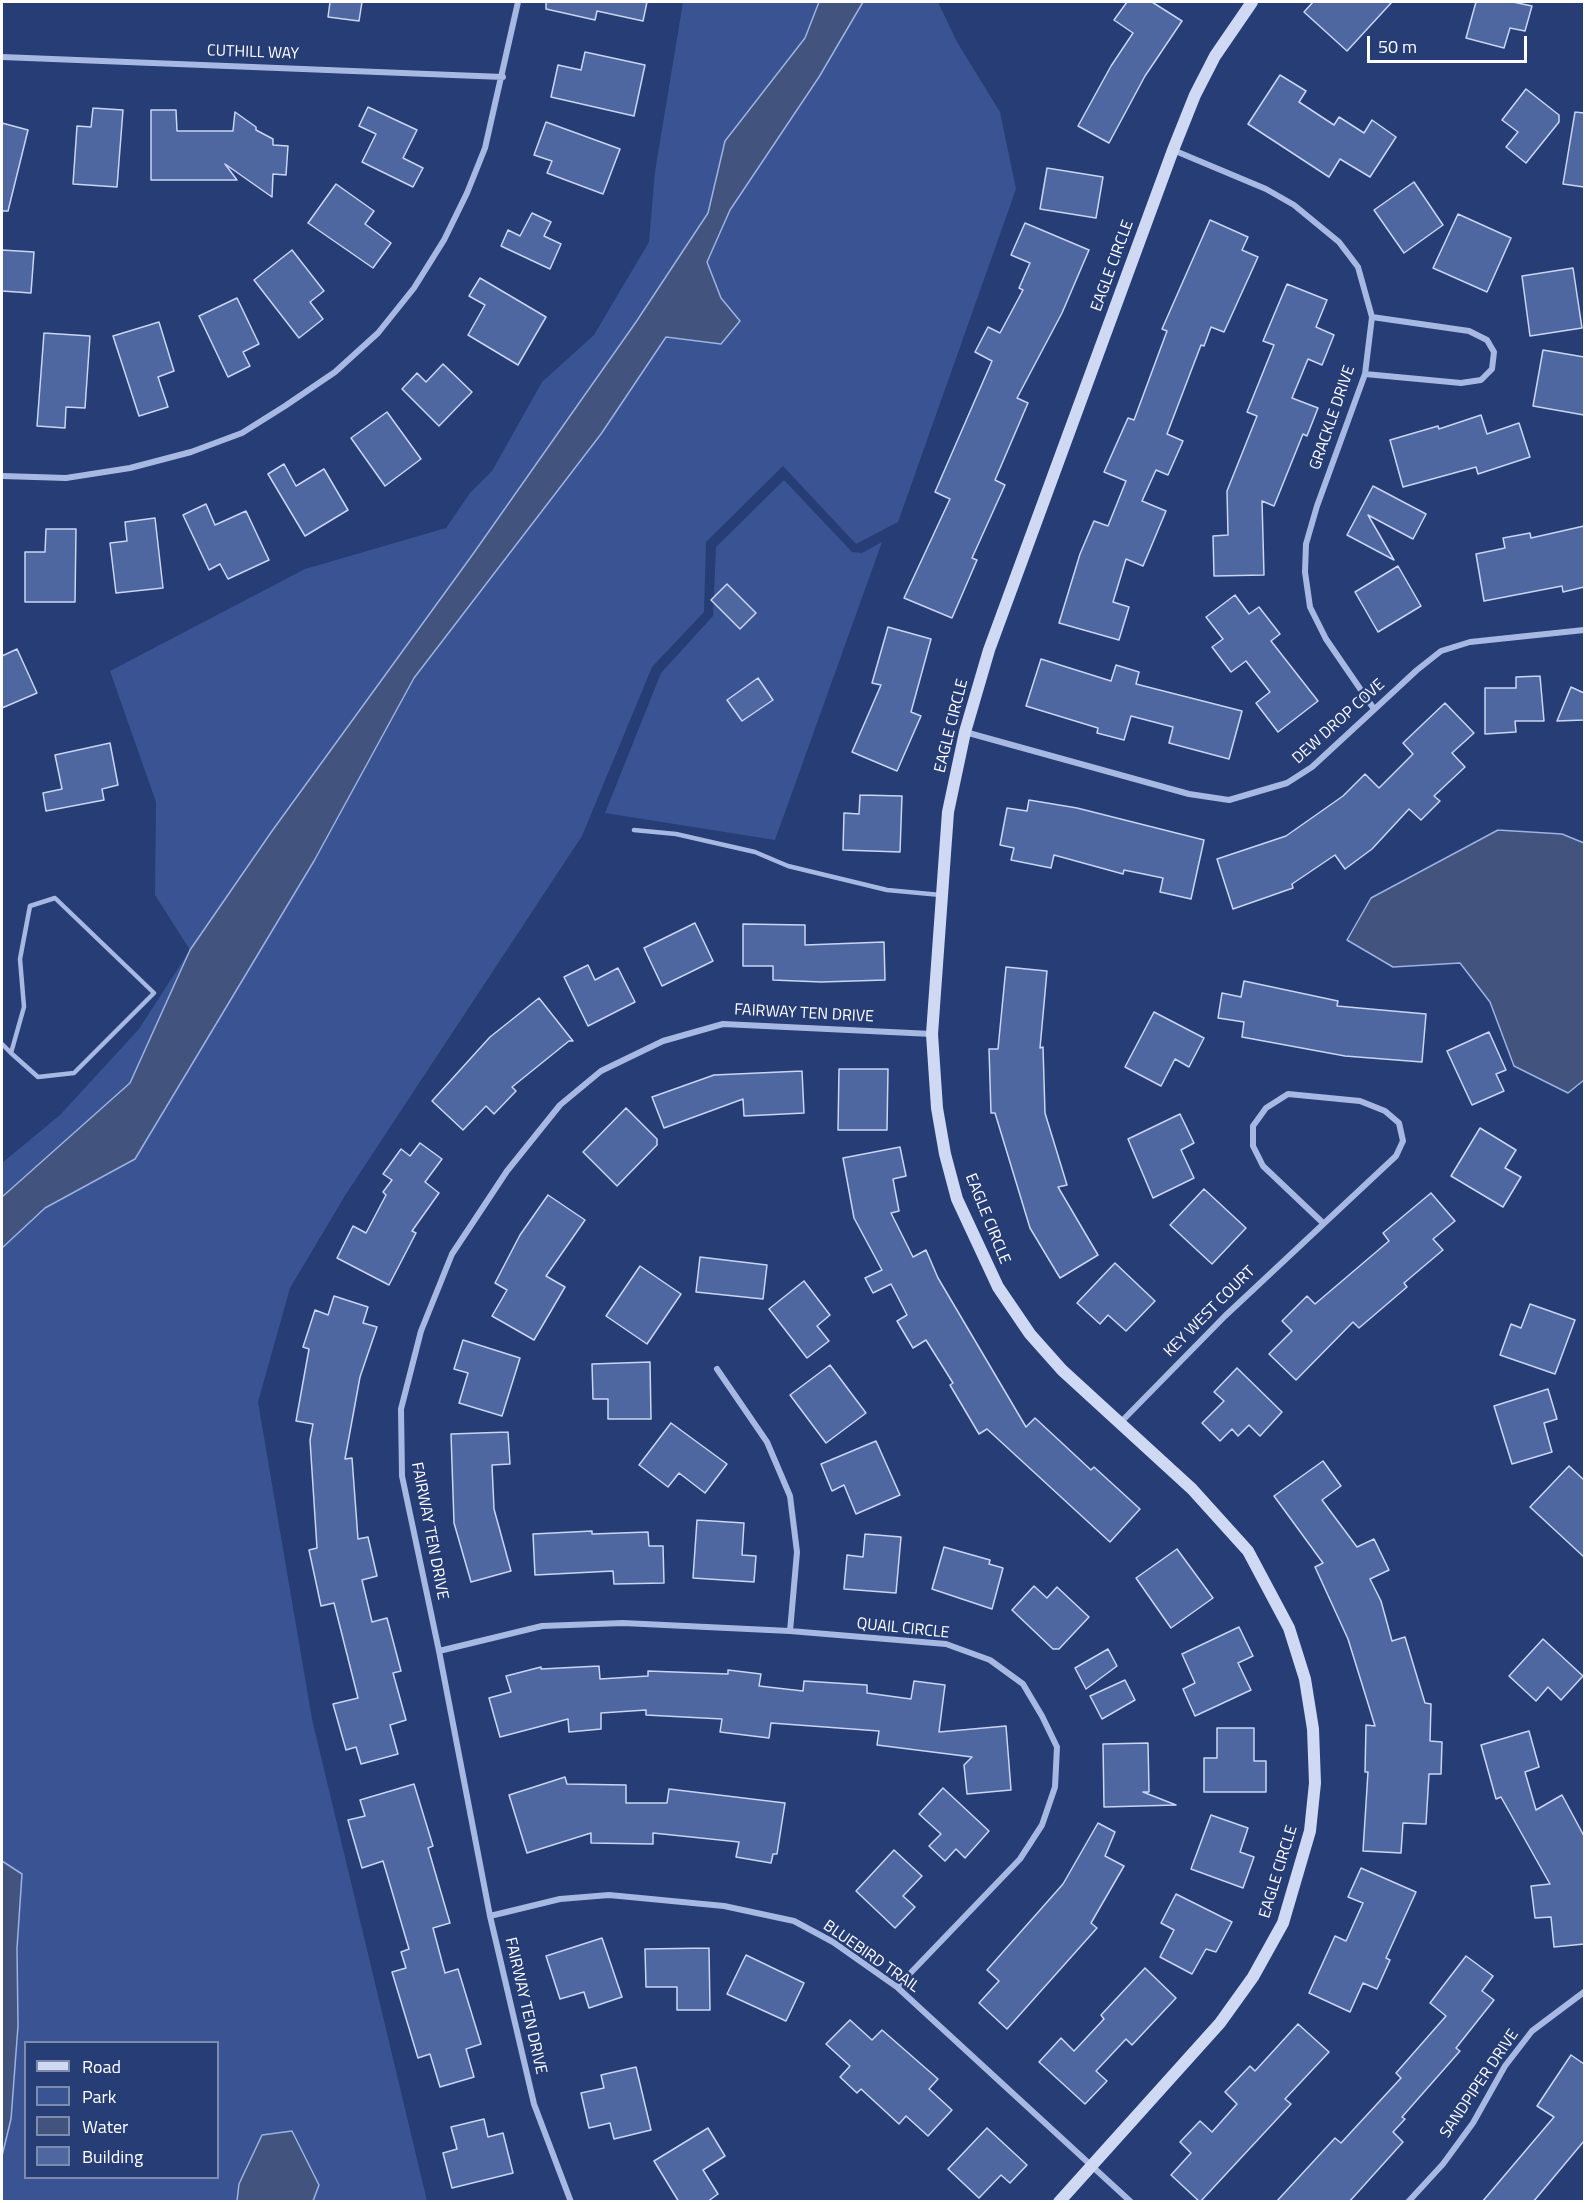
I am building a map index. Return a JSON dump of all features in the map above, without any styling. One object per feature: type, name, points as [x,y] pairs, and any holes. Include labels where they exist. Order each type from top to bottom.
[{"type":"street","points":[[2,476],[66,478],[130,468],[191,452],[242,433],[335,372],[378,333],[414,288],[444,240],[467,193],[485,148],[503,77],[518,2]]},
{"type":"street","name":"EAGLE CIRCLE","points":[[1059,2202],[1220,2023],[1253,1977],[1283,1923],[1310,1831],[1315,1783],[1313,1729],[1305,1679],[1289,1628],[1270,1588],[1248,1551],[1192,1489],[1062,1370],[1030,1334],[998,1287],[976,1246],[957,1199],[945,1154],[937,1108],[933,1034],[948,812],[965,732],[989,650],[1173,150],[1195,95],[1215,56],[1251,2]]},
{"type":"street","name":"CUTHILL WAY","points":[[2,57],[503,77]]},
{"type":"street","name":"GRACKLE DRIVE","points":[[1173,150],[1266,189],[1294,205],[1339,242],[1358,267],[1372,316],[1365,374],[1314,516],[1306,544],[1305,572],[1310,607],[1326,639],[1374,709]]},
{"type":"street","points":[[1365,374],[1461,383],[1481,380],[1492,369],[1494,352],[1486,340],[1469,331],[1372,316]]},
{"type":"street","name":"DEW DROP COVE","points":[[965,732],[1189,794],[1229,800],[1265,792],[1287,783],[1312,767],[1441,651],[1470,642],[1584,630]]},
{"type":"street","name":"FAIRWAY TEN DRIVE","points":[[571,2202],[534,2104],[490,1916],[440,1651],[402,1476],[401,1410],[421,1331],[452,1254],[507,1171],[560,1105],[601,1071],[663,1041],[723,1024],[933,1034]]},
{"type":"street","name":"KEY WEST COURT","points":[[1120,1423],[1322,1222],[1396,1156],[1403,1141],[1400,1124],[1385,1111],[1360,1101],[1288,1095],[1266,1108],[1253,1126],[1253,1146],[1263,1166],[1322,1222]]},
{"type":"street","points":[[717,1369],[767,1442],[790,1496],[797,1552],[790,1631]]},
{"type":"street","name":"QUAIL CIRCLE","points":[[440,1651],[542,1626],[623,1623],[790,1631],[946,1644],[990,1660],[1023,1684],[1057,1748],[1055,1787],[1042,1825],[1020,1859],[897,1987]]},
{"type":"street","name":"BLUEBIRD TRAIL","points":[[490,1916],[560,1899],[609,1895],[724,1906],[794,1921],[833,1942],[897,1987],[1131,2202]]},
{"type":"street","name":"SANDPIPER DRIVE","points":[[1408,2202],[1443,2164],[1473,2123],[1505,2066],[1532,2031],[1584,1992]]},
{"type":"lane","points":[[634,830],[676,834],[755,852],[788,866],[886,890],[941,895]]},
{"type":"lane","points":[[2,1044],[11,1053],[38,1077],[74,1073],[154,993],[56,898],[30,906],[20,959],[24,1007],[11,1053]]},
{"type":"green space","points":[[683,2],[938,2],[957,42],[1000,112],[1016,189],[898,522],[856,544],[783,466],[706,542],[704,612],[652,667],[582,836],[346,1194],[290,1288],[258,1402],[312,1719],[427,2201],[2,2202],[2,1163],[60,1115],[139,1029],[190,950],[155,895],[156,802],[110,671],[305,569],[446,528],[470,493],[492,471],[542,382],[594,335],[649,242],[655,172]]},
{"type":"green space","points":[[784,480],[852,552],[862,553],[882,542],[775,840],[605,813],[661,673],[713,616],[716,547]]},
{"type":"water","points":[[819,2],[863,2],[819,77],[730,210],[707,262],[721,298],[740,321],[721,344],[666,337],[601,434],[414,678],[314,861],[135,1159],[45,1208],[2,1248],[2,1197],[130,1083],[190,950],[272,831],[473,554],[636,322],[708,213],[725,141],[805,38]]},
{"type":"water","points":[[1498,830],[1562,834],[1584,843],[1584,1080],[1568,1093],[1514,1066],[1490,1002],[1460,963],[1393,967],[1347,940],[1371,898]]},
{"type":"water","points":[[2,1861],[22,1874],[17,1948],[18,2026],[11,2119],[2,2156]]},
{"type":"water","points":[[292,2131],[319,2185],[313,2201],[237,2201],[239,2184],[262,2135]]},
{"type":"building","points":[[330,2],[362,2],[359,21],[328,17]]},
{"type":"building","points":[[546,2],[647,2],[643,21],[597,11],[595,20],[546,9]]},
{"type":"building","points":[[1127,2],[1152,2],[1182,21],[1145,76],[1109,143],[1078,126],[1111,66],[1133,33],[1114,20]]},
{"type":"building","points":[[1313,2],[1392,2],[1347,51],[1304,12]]},
{"type":"building","points":[[1476,2],[1513,2],[1532,6],[1525,31],[1510,28],[1504,48],[1466,38]]},
{"type":"building","points":[[585,52],[645,65],[634,116],[551,97],[558,65],[581,70]]},
{"type":"building","points":[[1280,75],[1306,91],[1299,102],[1334,125],[1339,117],[1364,133],[1372,120],[1396,137],[1370,177],[1340,159],[1329,177],[1248,124]]},
{"type":"building","points":[[1526,89],[1559,115],[1559,122],[1526,163],[1506,147],[1518,132],[1502,120]]},
{"type":"building","points":[[368,107],[417,130],[403,158],[423,168],[413,187],[362,162],[376,134],[359,126]]},
{"type":"building","points":[[93,108],[123,110],[117,187],[73,184],[77,126],[91,127]]},
{"type":"building","points":[[151,110],[176,110],[177,131],[233,131],[235,112],[256,127],[256,130],[273,139],[273,145],[288,146],[286,175],[273,174],[272,197],[225,164],[237,180],[151,180]]},
{"type":"building","points":[[1575,112],[1584,113],[1584,187],[1563,184]]},
{"type":"building","points":[[546,122],[620,149],[603,194],[547,173],[552,161],[534,155]]},
{"type":"building","points":[[2,123],[28,130],[8,211],[2,211]]},
{"type":"building","points":[[1047,168],[1103,177],[1096,218],[1040,209]]},
{"type":"building","points":[[1414,182],[1443,225],[1404,253],[1374,210]]},
{"type":"building","points":[[336,184],[374,211],[365,224],[391,243],[373,268],[308,223]]},
{"type":"building","points":[[532,213],[551,222],[544,236],[561,244],[550,269],[501,246],[508,230],[520,236]]},
{"type":"building","points":[[1458,214],[1511,238],[1487,292],[1433,268]]},
{"type":"building","points":[[1210,220],[1248,237],[1242,250],[1258,257],[1224,332],[1211,327],[1204,346],[1201,345],[1167,434],[1183,441],[1168,475],[1156,470],[1142,501],[1166,511],[1143,566],[1126,559],[1113,602],[1129,607],[1119,640],[1059,623],[1080,554],[1094,521],[1108,526],[1126,481],[1104,472],[1128,418],[1134,420],[1167,331],[1162,329]]},
{"type":"building","points":[[1025,223],[1089,250],[1062,313],[1017,398],[1028,403],[995,480],[1005,485],[972,558],[977,560],[952,618],[904,598],[950,499],[935,492],[992,361],[975,352],[988,327],[1000,333],[1023,290],[1019,288],[1030,263],[1011,255]]},
{"type":"building","points":[[2,250],[34,252],[31,293],[2,291]]},
{"type":"building","points":[[292,250],[324,291],[310,302],[323,319],[299,338],[254,280]]},
{"type":"building","points":[[1573,268],[1582,328],[1530,336],[1522,276]]},
{"type":"building","points":[[480,278],[546,317],[518,365],[468,335],[485,305],[469,296]]},
{"type":"building","points":[[1287,284],[1327,300],[1316,327],[1334,335],[1322,365],[1308,359],[1292,398],[1318,408],[1307,436],[1303,434],[1274,506],[1262,501],[1264,575],[1214,576],[1213,536],[1228,535],[1227,491],[1257,416],[1247,412],[1274,345],[1263,341]]},
{"type":"building","points":[[237,298],[259,344],[243,352],[250,366],[228,377],[199,316]]},
{"type":"building","points":[[159,322],[174,371],[158,377],[168,407],[139,416],[113,336]]},
{"type":"building","points":[[44,333],[90,336],[85,408],[66,407],[65,428],[37,426]]},
{"type":"building","points":[[1543,350],[1584,357],[1584,415],[1533,406]]},
{"type":"building","points":[[443,364],[472,392],[439,426],[402,389],[417,373],[426,382]]},
{"type":"building","points":[[387,412],[421,459],[385,486],[351,438]]},
{"type":"building","points":[[1481,415],[1487,434],[1519,423],[1530,457],[1478,474],[1476,467],[1403,487],[1390,440],[1438,426],[1439,429]]},
{"type":"building","points":[[284,464],[296,486],[324,469],[348,510],[305,536],[268,474]]},
{"type":"building","points":[[1373,486],[1426,514],[1413,539],[1368,515],[1394,560],[1347,535]]},
{"type":"building","points":[[206,504],[215,525],[246,511],[269,560],[228,579],[220,564],[209,570],[183,515]]},
{"type":"building","points":[[155,518],[163,588],[116,593],[110,543],[127,541],[125,522]]},
{"type":"building","points":[[1584,526],[1584,587],[1563,592],[1562,586],[1484,601],[1476,554],[1505,548],[1503,538],[1530,533],[1531,538]]},
{"type":"building","points":[[46,529],[76,529],[75,602],[25,602],[25,552],[45,552]]},
{"type":"building","points":[[1398,566],[1421,606],[1378,632],[1355,592]]},
{"type":"building","points":[[727,584],[756,613],[740,629],[711,600]]},
{"type":"building","points":[[1235,595],[1249,614],[1259,607],[1280,634],[1271,641],[1318,701],[1278,732],[1256,703],[1270,692],[1246,661],[1231,672],[1212,647],[1223,639],[1206,617]]},
{"type":"building","points":[[888,627],[931,639],[911,712],[921,716],[897,771],[852,752],[881,685],[872,683]]},
{"type":"building","points":[[17,649],[37,693],[2,708],[2,656]]},
{"type":"building","points":[[1041,659],[1111,681],[1116,665],[1139,672],[1136,684],[1242,711],[1229,759],[1169,743],[1173,727],[1131,716],[1124,740],[1097,733],[1098,728],[1026,706]]},
{"type":"building","points":[[1540,676],[1544,721],[1515,721],[1516,732],[1485,734],[1485,688],[1516,688],[1516,677]]},
{"type":"building","points":[[758,678],[773,700],[742,721],[727,700]]},
{"type":"building","points":[[1571,687],[1584,693],[1584,720],[1557,721]]},
{"type":"building","points":[[1445,703],[1474,733],[1452,753],[1465,767],[1434,796],[1440,801],[1421,820],[1409,809],[1372,849],[1345,869],[1335,855],[1292,884],[1293,888],[1233,909],[1217,859],[1286,836],[1343,796],[1365,774],[1379,788],[1413,754],[1403,743]]},
{"type":"building","points":[[110,743],[118,785],[102,789],[104,800],[46,811],[43,793],[62,789],[55,755]]},
{"type":"building","points":[[860,795],[902,796],[900,852],[843,850],[844,813],[859,814]]},
{"type":"building","points":[[1029,800],[1077,808],[1204,840],[1191,899],[1160,892],[1163,878],[1124,870],[1123,874],[1054,855],[1051,868],[1011,860],[1014,848],[1000,845],[1007,808],[1027,811]]},
{"type":"building","points":[[695,923],[713,961],[662,986],[644,948]]},
{"type":"building","points":[[743,924],[805,925],[805,945],[884,942],[885,980],[821,982],[773,980],[773,966],[743,966]]},
{"type":"building","points":[[588,965],[595,980],[618,968],[635,1002],[588,1026],[564,977]]},
{"type":"building","points":[[1006,967],[1047,971],[1040,1048],[1043,1047],[1045,1113],[1067,1185],[1058,1187],[1098,1255],[1060,1278],[1030,1228],[995,1113],[991,1113],[989,1049],[998,1049]]},
{"type":"building","points":[[1244,981],[1338,1001],[1337,1006],[1426,1014],[1422,1062],[1345,1056],[1242,1037],[1244,1022],[1218,1018],[1222,993],[1241,997]]},
{"type":"building","points":[[539,998],[573,1041],[569,1041],[512,1087],[516,1091],[494,1114],[486,1106],[463,1130],[432,1101],[490,1037]]},
{"type":"building","points":[[1154,1012],[1204,1038],[1189,1067],[1175,1059],[1161,1086],[1125,1067]]},
{"type":"building","points":[[1489,1032],[1506,1070],[1496,1074],[1504,1091],[1472,1105],[1447,1051]]},
{"type":"building","points":[[839,1069],[888,1069],[887,1130],[838,1130]]},
{"type":"building","points":[[802,1071],[804,1113],[744,1116],[743,1099],[664,1128],[652,1097],[714,1075]]},
{"type":"building","points":[[626,1108],[657,1139],[657,1145],[617,1186],[583,1152]]},
{"type":"building","points":[[1180,1114],[1194,1143],[1181,1150],[1194,1178],[1153,1198],[1128,1139]]},
{"type":"building","points":[[1480,1128],[1516,1150],[1505,1168],[1521,1177],[1503,1207],[1451,1176]]},
{"type":"building","points":[[420,1143],[442,1159],[425,1182],[439,1193],[412,1231],[416,1233],[389,1285],[337,1258],[353,1226],[366,1233],[386,1195],[383,1192],[392,1180],[383,1174],[401,1149],[410,1156]]},
{"type":"building","points":[[900,1147],[906,1176],[893,1179],[899,1211],[891,1213],[913,1257],[926,1250],[938,1278],[1026,1427],[1035,1418],[1091,1470],[1094,1467],[1140,1509],[1110,1542],[987,1429],[979,1434],[950,1385],[953,1383],[926,1340],[913,1348],[897,1321],[907,1315],[891,1284],[873,1293],[865,1278],[882,1270],[854,1218],[843,1158]]},
{"type":"building","points":[[1204,1189],[1246,1228],[1212,1264],[1170,1225]]},
{"type":"building","points":[[1431,1193],[1455,1221],[1433,1239],[1443,1250],[1404,1283],[1407,1287],[1359,1328],[1353,1322],[1296,1380],[1269,1354],[1292,1331],[1282,1321],[1307,1296],[1315,1304],[1389,1241],[1383,1233]]},
{"type":"building","points":[[548,1195],[585,1220],[546,1276],[565,1287],[534,1340],[492,1316],[507,1290],[495,1283],[520,1235]]},
{"type":"building","points":[[700,1257],[767,1265],[763,1299],[696,1292]]},
{"type":"building","points":[[1115,1263],[1155,1301],[1126,1331],[1108,1315],[1100,1324],[1077,1303]]},
{"type":"building","points":[[640,1266],[681,1294],[647,1344],[606,1316]]},
{"type":"building","points":[[804,1281],[830,1315],[817,1326],[829,1341],[807,1358],[769,1309]]},
{"type":"building","points":[[334,1296],[368,1307],[363,1323],[377,1327],[360,1377],[345,1459],[352,1458],[358,1539],[368,1537],[377,1576],[362,1580],[372,1622],[387,1618],[401,1671],[393,1673],[406,1720],[390,1725],[398,1754],[361,1764],[356,1747],[346,1750],[333,1704],[358,1698],[334,1603],[321,1606],[309,1550],[317,1548],[310,1440],[313,1424],[296,1421],[309,1349],[303,1347],[315,1310],[328,1315]]},
{"type":"building","points":[[1530,1304],[1575,1320],[1555,1374],[1500,1355],[1511,1324],[1521,1328]]},
{"type":"building","points":[[463,1340],[520,1358],[502,1416],[459,1403],[468,1373],[454,1369]]},
{"type":"building","points":[[650,1362],[651,1419],[608,1419],[608,1399],[593,1399],[592,1364]]},
{"type":"building","points":[[830,1365],[866,1413],[826,1443],[790,1395]]},
{"type":"building","points":[[1237,1368],[1282,1412],[1260,1436],[1249,1425],[1238,1436],[1232,1429],[1220,1441],[1202,1423],[1224,1401],[1214,1392]]},
{"type":"building","points":[[1548,1389],[1557,1419],[1544,1423],[1552,1452],[1512,1464],[1494,1406]]},
{"type":"building","points":[[671,1423],[727,1464],[705,1493],[679,1473],[668,1487],[639,1465]]},
{"type":"building","points":[[508,1432],[510,1464],[492,1465],[494,1509],[511,1571],[471,1582],[454,1523],[451,1434]]},
{"type":"building","points":[[876,1441],[900,1495],[856,1514],[844,1485],[832,1491],[821,1464]]},
{"type":"building","points":[[1323,1461],[1341,1486],[1322,1500],[1357,1547],[1374,1539],[1389,1570],[1370,1579],[1381,1601],[1392,1641],[1405,1637],[1425,1703],[1431,1704],[1430,1741],[1442,1742],[1441,1774],[1429,1774],[1426,1824],[1403,1823],[1401,1853],[1363,1851],[1368,1772],[1365,1772],[1366,1725],[1375,1726],[1348,1639],[1315,1567],[1323,1563],[1274,1496]]},
{"type":"building","points":[[1569,1466],[1584,1480],[1584,1557],[1530,1507]]},
{"type":"building","points":[[697,1520],[744,1523],[742,1555],[756,1556],[754,1582],[693,1578]]},
{"type":"building","points":[[592,1531],[592,1534],[648,1532],[649,1546],[663,1546],[664,1583],[614,1584],[613,1571],[535,1575],[533,1534]]},
{"type":"building","points":[[865,1534],[901,1537],[896,1593],[844,1589],[847,1555],[863,1557]]},
{"type":"building","points":[[944,1547],[990,1560],[989,1564],[1003,1568],[992,1609],[932,1589]]},
{"type":"building","points":[[1177,1549],[1213,1598],[1171,1628],[1136,1578]]},
{"type":"building","points":[[1034,1586],[1047,1598],[1057,1587],[1089,1617],[1059,1649],[1053,1649],[1012,1610]]},
{"type":"building","points":[[1239,1627],[1253,1656],[1238,1663],[1251,1690],[1195,1716],[1183,1689],[1195,1683],[1182,1654]]},
{"type":"building","points":[[1543,1639],[1583,1676],[1561,1700],[1548,1687],[1536,1701],[1509,1676]]},
{"type":"building","points":[[1108,1649],[1117,1666],[1086,1689],[1075,1668]]},
{"type":"building","points":[[599,1666],[600,1679],[648,1676],[648,1671],[728,1674],[728,1670],[761,1674],[759,1686],[803,1691],[804,1681],[867,1685],[867,1693],[911,1699],[914,1681],[945,1685],[939,1732],[1006,1726],[1011,1790],[967,1794],[964,1765],[972,1757],[877,1745],[879,1731],[771,1723],[769,1738],[720,1732],[722,1719],[646,1715],[646,1710],[601,1713],[601,1729],[569,1732],[568,1719],[500,1737],[489,1698],[511,1692],[506,1676],[541,1667],[541,1669]]},
{"type":"building","points":[[1125,1680],[1135,1700],[1102,1719],[1090,1696]]},
{"type":"building","points":[[1217,1728],[1254,1728],[1254,1761],[1266,1761],[1266,1792],[1204,1792],[1204,1758],[1217,1758]]},
{"type":"building","points":[[1529,1731],[1539,1767],[1525,1772],[1536,1810],[1562,1795],[1584,1836],[1584,1944],[1554,1947],[1551,1917],[1535,1918],[1531,1886],[1550,1884],[1501,1797],[1496,1799],[1481,1745]]},
{"type":"building","points":[[1148,1743],[1149,1792],[1143,1792],[1176,1805],[1104,1807],[1103,1744]]},
{"type":"building","points":[[565,1777],[567,1784],[626,1785],[626,1803],[667,1803],[669,1789],[785,1803],[777,1854],[773,1854],[771,1863],[736,1857],[739,1842],[653,1833],[653,1844],[591,1843],[591,1833],[527,1853],[509,1795]]},
{"type":"building","points":[[414,1784],[433,1846],[428,1848],[450,1923],[433,1928],[445,1973],[458,1969],[481,2044],[466,2049],[474,2077],[440,2087],[430,2054],[418,2058],[392,1972],[406,1968],[401,1952],[409,1949],[383,1861],[362,1868],[348,1820],[365,1816],[360,1800]]},
{"type":"building","points":[[943,1788],[989,1831],[965,1858],[956,1849],[945,1861],[929,1846],[941,1834],[919,1814]]},
{"type":"building","points":[[1211,1815],[1248,1828],[1240,1852],[1254,1857],[1243,1888],[1191,1869]]},
{"type":"building","points":[[1098,1823],[1115,1832],[1105,1856],[1124,1866],[1091,1923],[1097,1928],[1007,2029],[979,2003],[999,1981],[987,1970],[1063,1884]]},
{"type":"building","points":[[894,1850],[922,1876],[903,1896],[915,1907],[895,1928],[856,1891]]},
{"type":"building","points":[[1361,1868],[1416,1892],[1386,1958],[1390,1960],[1377,1989],[1363,1983],[1350,2012],[1309,1993],[1335,1936],[1346,1941],[1363,1903],[1348,1897]]},
{"type":"building","points":[[1176,1894],[1232,1922],[1216,1952],[1206,1949],[1192,1974],[1160,1957],[1174,1930],[1161,1923]]},
{"type":"building","points":[[602,1938],[622,1997],[589,2008],[584,1992],[560,1999],[546,1956]]},
{"type":"building","points":[[709,1948],[710,2010],[677,2010],[677,1987],[646,1987],[645,1949]]},
{"type":"building","points":[[746,1955],[804,1983],[786,2021],[727,1994]]},
{"type":"building","points":[[1466,1956],[1493,1976],[1482,1991],[1494,2000],[1456,2048],[1460,2051],[1402,2117],[1405,2119],[1393,2132],[1403,2142],[1349,2202],[1276,2202],[1335,2138],[1341,2143],[1401,2078],[1396,2073],[1446,2016],[1430,2003]]},
{"type":"building","points":[[1145,1968],[1176,1998],[1132,2045],[1126,2039],[1096,2071],[1107,2081],[1085,2104],[1039,2062],[1061,2038],[1074,2051],[1104,2019],[1101,2015]]},
{"type":"building","points":[[850,2020],[872,2040],[882,2030],[938,2079],[929,2089],[952,2110],[928,2136],[906,2116],[899,2124],[861,2089],[857,2093],[840,2077],[850,2066],[826,2044]]},
{"type":"building","points":[[1298,2024],[1329,2052],[1285,2099],[1291,2104],[1200,2202],[1171,2175],[1191,2153],[1180,2142],[1200,2121],[1212,2132],[1237,2104],[1225,2092],[1250,2066],[1255,2071]]},
{"type":"building","points":[[1571,2055],[1584,2064],[1584,2141],[1533,2202],[1482,2202],[1554,2117],[1537,2106]]},
{"type":"building","points":[[636,2067],[651,2130],[614,2139],[610,2123],[589,2128],[581,2093],[604,2088],[601,2075]]},
{"type":"building","points":[[484,2119],[488,2137],[503,2133],[513,2173],[452,2188],[443,2153],[457,2149],[451,2127]]},
{"type":"building","points":[[708,2128],[725,2156],[703,2170],[718,2194],[707,2202],[679,2202],[654,2161]]},
{"type":"building","points":[[987,2128],[1027,2165],[1010,2183],[1001,2175],[979,2198],[948,2169]]}]
